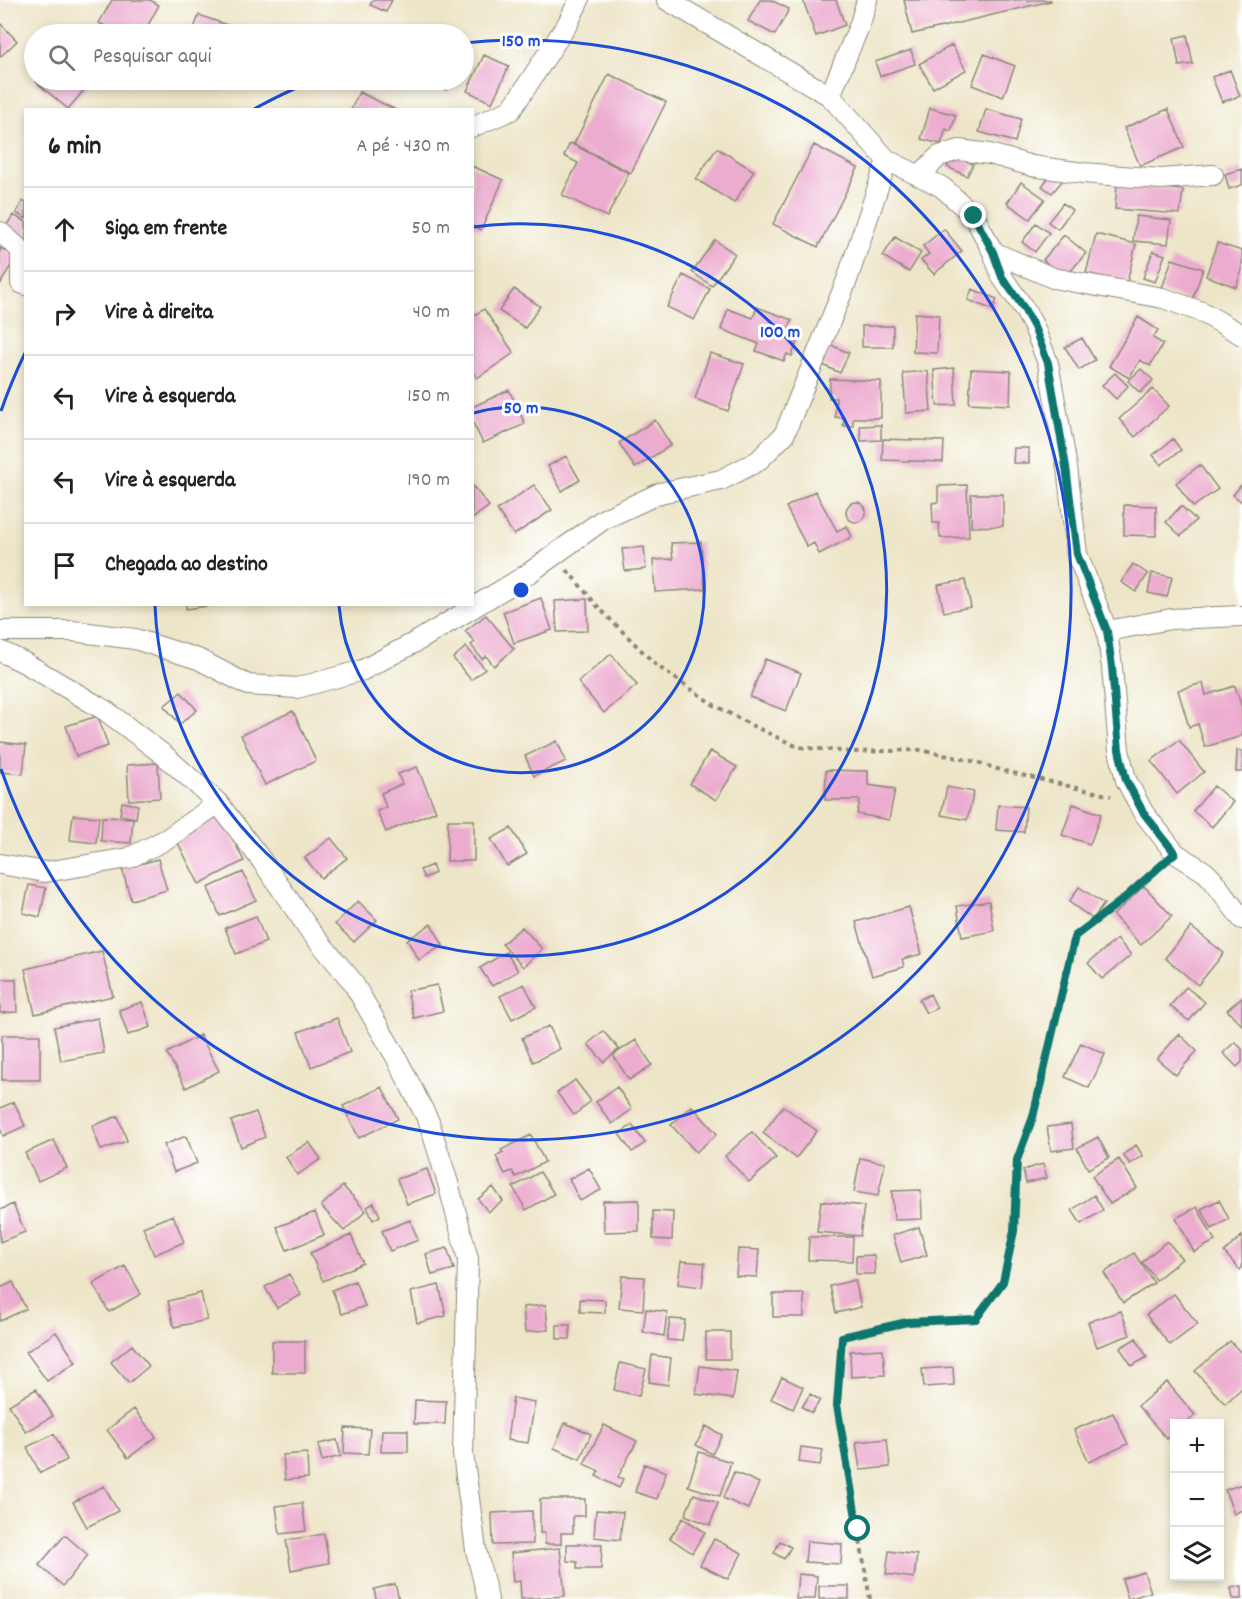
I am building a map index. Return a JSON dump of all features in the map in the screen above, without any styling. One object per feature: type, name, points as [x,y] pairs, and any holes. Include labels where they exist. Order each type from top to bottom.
[{"type":"street","points":[[474,126],[511,110],[568,23],[579,0]]},
{"type":"street","points":[[667,0],[830,96],[887,160],[942,187],[974,216],[993,252],[1002,277],[1034,327],[1048,363],[1066,467],[1077,554],[1107,631],[1119,750],[1126,780],[1143,812],[1175,853],[1205,872],[1242,919]]},
{"type":"street","points":[[830,96],[860,24],[867,0]]},
{"type":"street","points":[[919,176],[939,156],[959,150],[990,154],[1032,166],[1083,173],[1161,179],[1213,176]]},
{"type":"street","points":[[0,631],[73,631],[135,639],[198,659],[248,685],[297,688],[363,670],[525,576],[604,519],[660,493],[721,480],[758,461],[784,435],[847,280],[887,160]]},
{"type":"street","points":[[0,232],[21,250],[21,283],[24,284]]},
{"type":"street","points":[[993,252],[1053,279],[1163,298],[1202,312],[1242,335]]},
{"type":"street","points":[[1107,631],[1171,619],[1242,616]]},
{"type":"street","points":[[0,651],[25,663],[106,711],[165,756],[218,803],[311,932],[352,981],[396,1057],[429,1122],[468,1259],[463,1454],[476,1551],[488,1599]]},
{"type":"street","points":[[0,864],[45,872],[129,858],[167,839],[218,803]]},
{"type":"path","points":[[558,553],[568,571],[599,608],[656,665],[714,705],[798,747],[852,753],[920,750],[1124,799],[1143,812]]},
{"type":"path","points":[[870,1599],[837,1405],[842,1337],[907,1322],[976,1319],[1003,1282],[1014,1231],[1017,1160],[1033,1117],[1075,936],[1121,901],[1175,853]]},
{"type":"building","points":[[112,0],[150,0],[159,5],[149,24],[99,23]]},
{"type":"building","points":[[373,0],[392,0],[386,12],[370,5]]},
{"type":"building","points":[[760,0],[771,0],[789,9],[775,35],[748,21]]},
{"type":"building","points":[[803,0],[836,0],[845,25],[816,36]]},
{"type":"building","points":[[904,0],[1051,0],[1051,1],[912,34]]},
{"type":"building","points":[[199,15],[224,24],[196,24]]},
{"type":"building","points":[[0,23],[17,41],[0,57]]},
{"type":"building","points":[[1187,35],[1193,64],[1179,66],[1174,38]]},
{"type":"building","points":[[952,45],[966,70],[933,88],[919,64]]},
{"type":"building","points":[[911,50],[915,64],[880,76],[875,62]]},
{"type":"building","points":[[984,54],[1015,66],[1003,97],[972,85]]},
{"type":"building","points":[[484,55],[509,66],[492,103],[467,91],[474,90],[474,76]]},
{"type":"building","points":[[1230,70],[1240,96],[1222,102],[1212,77]]},
{"type":"building","points":[[609,74],[666,102],[631,173],[574,144]]},
{"type":"building","points":[[45,90],[84,90],[67,108]]},
{"type":"building","points":[[359,92],[392,108],[352,108]]},
{"type":"building","points":[[930,108],[956,115],[951,131],[946,129],[941,144],[921,139]]},
{"type":"building","points":[[986,109],[1021,119],[1015,142],[979,132]]},
{"type":"building","points":[[1168,109],[1184,147],[1140,166],[1124,128]]},
{"type":"building","points":[[570,143],[629,173],[607,217],[562,195],[578,163],[564,156]]},
{"type":"building","points":[[814,145],[858,168],[818,247],[773,224]]},
{"type":"building","points":[[717,148],[754,171],[734,203],[696,179]]},
{"type":"building","points":[[953,155],[973,164],[967,176],[947,167]]},
{"type":"building","points":[[474,167],[503,180],[481,230],[474,227]]},
{"type":"building","points":[[1242,169],[1242,185],[1229,189],[1225,174]]},
{"type":"building","points":[[1053,172],[1063,180],[1052,193],[1042,186]]},
{"type":"building","points":[[1021,182],[1045,199],[1030,219],[1007,203]]},
{"type":"building","points":[[1117,184],[1183,190],[1180,214],[1115,209]]},
{"type":"building","points":[[23,201],[24,218],[16,213]]},
{"type":"building","points":[[1063,203],[1072,210],[1058,229],[1048,222]]},
{"type":"building","points":[[13,215],[24,221],[24,240],[5,228]]},
{"type":"building","points":[[1136,216],[1171,220],[1168,244],[1133,241]]},
{"type":"building","points":[[1036,223],[1049,233],[1035,252],[1022,242]]},
{"type":"building","points":[[944,229],[962,251],[934,274],[921,260],[929,254],[923,246]]},
{"type":"building","points":[[1096,234],[1136,244],[1127,283],[1086,273]]},
{"type":"building","points":[[1064,235],[1086,253],[1065,278],[1043,260]]},
{"type":"building","points":[[895,237],[921,253],[909,272],[883,256]]},
{"type":"building","points":[[715,240],[735,254],[712,286],[692,272]]},
{"type":"building","points":[[1217,243],[1242,251],[1242,270],[1236,287],[1206,276]]},
{"type":"building","points":[[0,248],[16,256],[0,285]]},
{"type":"building","points":[[1153,251],[1165,255],[1155,282],[1143,278]]},
{"type":"building","points":[[1172,259],[1203,269],[1192,302],[1161,291]]},
{"type":"building","points":[[683,275],[710,289],[694,320],[667,307]]},
{"type":"building","points":[[514,289],[540,306],[525,328],[499,311]]},
{"type":"building","points":[[972,289],[997,299],[993,310],[968,300]]},
{"type":"building","points":[[757,307],[792,320],[787,332],[799,336],[792,356],[787,354],[784,361],[756,351],[759,344],[721,329],[728,309],[753,318]]},
{"type":"building","points":[[484,309],[514,353],[477,378],[474,374],[474,316]]},
{"type":"building","points":[[915,313],[939,315],[937,353],[913,352]]},
{"type":"building","points":[[1138,317],[1158,330],[1153,338],[1163,344],[1150,366],[1140,360],[1129,378],[1109,366]]},
{"type":"building","points":[[862,326],[893,326],[893,347],[862,347]]},
{"type":"building","points":[[1082,338],[1095,360],[1079,370],[1065,347]]},
{"type":"building","points":[[831,345],[849,353],[840,373],[823,365]]},
{"type":"building","points":[[710,353],[744,364],[728,411],[695,399]]},
{"type":"building","points":[[954,368],[956,405],[937,406],[934,370]]},
{"type":"building","points":[[971,369],[1011,371],[1010,405],[969,403]]},
{"type":"building","points":[[1141,369],[1153,380],[1140,393],[1128,381]]},
{"type":"building","points":[[928,371],[931,411],[906,413],[903,373]]},
{"type":"building","points":[[1115,373],[1128,386],[1116,399],[1102,385]]},
{"type":"building","points":[[830,379],[881,381],[881,418],[853,418],[853,426],[843,426],[844,418],[835,417],[836,398],[829,398]]},
{"type":"building","points":[[1153,389],[1169,406],[1135,437],[1119,419]]},
{"type":"building","points":[[509,390],[525,424],[483,443],[474,425],[474,406]]},
{"type":"building","points":[[655,420],[671,445],[635,468],[619,443]]},
{"type":"building","points":[[881,425],[881,440],[861,441],[860,426]]},
{"type":"building","points":[[883,439],[944,441],[943,462],[882,460]]},
{"type":"building","points":[[1173,439],[1181,450],[1161,465],[1153,455]]},
{"type":"building","points":[[1014,448],[1029,448],[1029,463],[1013,463]]},
{"type":"building","points":[[566,456],[580,480],[562,491],[548,466]]},
{"type":"building","points":[[1200,465],[1218,489],[1193,507],[1176,483]]},
{"type":"building","points":[[1242,484],[1242,502],[1233,495]]},
{"type":"building","points":[[534,485],[552,510],[514,535],[497,510]]},
{"type":"building","points":[[967,485],[969,537],[940,538],[939,523],[933,523],[932,503],[938,502],[938,486]]},
{"type":"building","points":[[474,487],[489,506],[474,517]]},
{"type":"building","points":[[815,491],[837,531],[847,526],[852,537],[819,554],[814,543],[807,547],[786,507]]},
{"type":"building","points":[[971,494],[1003,494],[1003,526],[971,527]]},
{"type":"building","points":[[856,502],[863,505],[866,512],[863,519],[856,522],[849,519],[846,512],[849,505]]},
{"type":"building","points":[[1124,505],[1156,506],[1156,536],[1124,535]]},
{"type":"building","points":[[1181,506],[1196,520],[1181,536],[1166,522]]},
{"type":"building","points":[[701,542],[705,589],[655,592],[653,560],[673,559],[671,543]]},
{"type":"building","points":[[644,547],[646,569],[625,571],[622,549]]},
{"type":"building","points":[[1133,564],[1148,574],[1136,592],[1121,582]]},
{"type":"building","points":[[1152,573],[1172,577],[1167,597],[1148,593]]},
{"type":"building","points":[[965,580],[971,607],[944,612],[938,585]]},
{"type":"building","points":[[541,598],[552,630],[514,643],[503,612]]},
{"type":"building","points":[[587,599],[588,631],[557,632],[555,601]]},
{"type":"building","points":[[186,606],[207,606],[186,609]]},
{"type":"building","points":[[486,615],[514,649],[494,666],[486,656],[482,659],[471,645],[475,642],[465,631]]},
{"type":"building","points":[[466,647],[485,669],[471,680],[453,658]]},
{"type":"building","points":[[611,654],[637,685],[604,713],[578,682]]},
{"type":"building","points":[[765,659],[801,673],[786,711],[750,697]]},
{"type":"building","points":[[1203,683],[1206,695],[1235,686],[1242,708],[1242,736],[1205,747],[1198,724],[1189,727],[1178,690]]},
{"type":"building","points":[[181,692],[197,710],[180,724],[164,706]]},
{"type":"building","points":[[293,711],[316,761],[265,785],[241,735]]},
{"type":"building","points":[[98,716],[108,746],[76,756],[66,726]]},
{"type":"building","points":[[1179,740],[1204,772],[1177,794],[1151,761]]},
{"type":"building","points":[[557,741],[566,761],[534,776],[525,756]]},
{"type":"building","points":[[0,742],[26,745],[23,774],[0,772]]},
{"type":"building","points":[[1237,750],[1242,751],[1242,772],[1236,772]]},
{"type":"building","points":[[710,751],[737,767],[716,800],[690,784]]},
{"type":"building","points":[[158,763],[160,798],[129,800],[127,765]]},
{"type":"building","points":[[417,767],[436,811],[386,832],[377,811],[386,807],[381,793],[402,784],[398,774]]},
{"type":"building","points":[[826,770],[868,771],[868,785],[895,789],[889,820],[857,814],[860,800],[825,800]]},
{"type":"building","points":[[1214,786],[1233,802],[1212,827],[1193,811]]},
{"type":"building","points":[[947,787],[974,792],[967,820],[941,815]]},
{"type":"building","points":[[122,802],[138,805],[136,818],[120,815]]},
{"type":"building","points":[[1073,804],[1101,814],[1090,844],[1062,835]]},
{"type":"building","points":[[998,805],[1026,807],[1024,832],[996,830]]},
{"type":"building","points":[[219,812],[244,861],[199,884],[174,835]]},
{"type":"building","points":[[73,815],[99,817],[96,843],[70,840]]},
{"type":"building","points":[[102,817],[133,818],[131,843],[101,841]]},
{"type":"building","points":[[448,820],[474,820],[474,861],[447,861]]},
{"type":"building","points":[[511,828],[527,854],[507,866],[491,839]]},
{"type":"building","points":[[331,838],[347,858],[321,878],[305,858]]},
{"type":"building","points":[[158,859],[167,890],[131,900],[122,869]]},
{"type":"building","points":[[432,865],[435,873],[424,878],[420,870]]},
{"type":"building","points":[[243,872],[256,900],[220,916],[208,888]]},
{"type":"building","points":[[29,885],[46,888],[40,917],[23,913]]},
{"type":"building","points":[[1144,886],[1172,916],[1141,945],[1113,915]]},
{"type":"building","points":[[1079,887],[1104,904],[1093,919],[1069,902]]},
{"type":"building","points":[[358,901],[377,920],[354,942],[335,924]]},
{"type":"building","points":[[989,901],[994,931],[962,937],[957,906]]},
{"type":"building","points":[[909,907],[922,954],[902,959],[904,967],[872,976],[856,922]]},
{"type":"building","points":[[256,916],[266,942],[236,954],[225,928]]},
{"type":"building","points":[[431,924],[443,945],[419,960],[407,940]]},
{"type":"building","points":[[522,927],[542,949],[523,967],[502,944]]},
{"type":"building","points":[[1191,927],[1224,953],[1198,985],[1165,958]]},
{"type":"building","points":[[1117,939],[1131,955],[1102,979],[1088,963]]},
{"type":"building","points":[[102,951],[113,996],[35,1014],[25,969]]},
{"type":"building","points":[[506,952],[518,971],[492,986],[480,968]]},
{"type":"building","points":[[0,979],[16,979],[17,1012],[0,1013]]},
{"type":"building","points":[[524,984],[536,1007],[512,1019],[500,996]]},
{"type":"building","points":[[437,985],[443,1011],[414,1018],[407,991]]},
{"type":"building","points":[[1186,987],[1205,1002],[1189,1021],[1170,1006]]},
{"type":"building","points":[[930,994],[937,1008],[926,1013],[919,1000]]},
{"type":"building","points":[[1242,997],[1242,1025],[1227,1010]]},
{"type":"building","points":[[142,1002],[151,1027],[128,1035],[119,1010]]},
{"type":"building","points":[[98,1018],[104,1053],[61,1061],[54,1027]]},
{"type":"building","points":[[337,1018],[350,1052],[311,1067],[298,1032]]},
{"type":"building","points":[[549,1026],[560,1049],[533,1062],[522,1038]]},
{"type":"building","points":[[603,1031],[619,1049],[604,1062],[588,1044]]},
{"type":"building","points":[[1179,1034],[1197,1051],[1176,1075],[1157,1059]]},
{"type":"building","points":[[2,1035],[40,1035],[40,1080],[2,1080]]},
{"type":"building","points":[[200,1035],[219,1071],[186,1088],[167,1053]]},
{"type":"building","points":[[636,1040],[652,1065],[629,1080],[613,1055]]},
{"type":"building","points":[[1235,1042],[1242,1049],[1242,1062],[1237,1067],[1223,1053]]},
{"type":"building","points":[[1081,1043],[1105,1054],[1089,1088],[1065,1077]]},
{"type":"building","points":[[575,1080],[591,1101],[574,1115],[557,1093]]},
{"type":"building","points":[[382,1087],[398,1119],[359,1138],[343,1106]]},
{"type":"building","points":[[617,1087],[632,1109],[612,1124],[596,1102]]},
{"type":"building","points":[[14,1102],[25,1126],[3,1136],[0,1128],[0,1108]]},
{"type":"building","points":[[692,1106],[717,1134],[696,1152],[671,1125]]},
{"type":"building","points":[[783,1106],[817,1131],[796,1158],[763,1133]]},
{"type":"building","points":[[256,1112],[265,1137],[241,1147],[231,1121]]},
{"type":"building","points":[[118,1116],[127,1141],[101,1150],[92,1126]]},
{"type":"building","points":[[1071,1124],[1074,1148],[1051,1151],[1047,1127]]},
{"type":"building","points":[[632,1125],[645,1143],[632,1152],[619,1134]]},
{"type":"building","points":[[752,1132],[776,1158],[749,1182],[725,1156]]},
{"type":"building","points":[[531,1135],[545,1162],[516,1177],[512,1171],[505,1174],[496,1156],[503,1152],[501,1150]]},
{"type":"building","points":[[186,1136],[197,1163],[174,1172],[164,1145]]},
{"type":"building","points":[[1098,1137],[1109,1158],[1088,1169],[1077,1148]]},
{"type":"building","points":[[54,1140],[67,1168],[38,1181],[25,1153]]},
{"type":"building","points":[[309,1142],[321,1159],[297,1175],[286,1157]]},
{"type":"building","points":[[1136,1145],[1143,1156],[1130,1164],[1123,1155]]},
{"type":"building","points":[[860,1158],[885,1163],[878,1196],[854,1192]]},
{"type":"building","points":[[1119,1159],[1137,1188],[1110,1204],[1092,1176]]},
{"type":"building","points":[[1043,1164],[1047,1178],[1026,1183],[1023,1170]]},
{"type":"building","points":[[589,1168],[601,1190],[580,1201],[569,1179]]},
{"type":"building","points":[[427,1169],[436,1194],[407,1204],[397,1179]]},
{"type":"building","points":[[540,1172],[554,1194],[526,1210],[513,1187]]},
{"type":"building","points":[[343,1186],[366,1211],[344,1231],[321,1206]]},
{"type":"building","points":[[493,1187],[503,1201],[488,1212],[478,1199]]},
{"type":"building","points":[[921,1190],[922,1219],[894,1220],[892,1191]]},
{"type":"building","points":[[1094,1195],[1103,1210],[1081,1224],[1072,1210]]},
{"type":"building","points":[[639,1200],[639,1231],[604,1232],[603,1201]]},
{"type":"building","points":[[1219,1200],[1229,1219],[1212,1229],[1201,1209]]},
{"type":"building","points":[[821,1201],[864,1206],[860,1236],[817,1232]]},
{"type":"building","points":[[374,1203],[380,1216],[373,1220],[367,1207]]},
{"type":"building","points":[[13,1204],[25,1232],[0,1242],[0,1210]]},
{"type":"building","points":[[1197,1207],[1215,1241],[1194,1252],[1176,1218]]},
{"type":"building","points":[[653,1211],[673,1212],[672,1240],[653,1239]]},
{"type":"building","points":[[315,1212],[324,1235],[287,1250],[277,1227]]},
{"type":"building","points":[[173,1215],[184,1242],[154,1255],[143,1227]]},
{"type":"building","points":[[410,1220],[418,1240],[390,1251],[382,1231]]},
{"type":"building","points":[[919,1227],[927,1255],[901,1263],[893,1235]]},
{"type":"building","points":[[351,1235],[363,1263],[323,1281],[310,1253]]},
{"type":"building","points":[[1242,1236],[1242,1268],[1240,1270],[1224,1252]]},
{"type":"building","points":[[809,1237],[853,1237],[852,1261],[808,1260]]},
{"type":"building","points":[[1167,1241],[1182,1259],[1156,1280],[1142,1262]]},
{"type":"building","points":[[447,1248],[454,1269],[432,1275],[426,1254]]},
{"type":"building","points":[[738,1249],[759,1250],[757,1277],[736,1276]]},
{"type":"building","points":[[1134,1253],[1154,1283],[1123,1303],[1104,1273]]},
{"type":"building","points":[[874,1255],[875,1274],[856,1274],[856,1256]]},
{"type":"building","points":[[681,1261],[705,1263],[702,1287],[678,1284]]},
{"type":"building","points":[[125,1266],[141,1294],[109,1312],[93,1284]]},
{"type":"building","points":[[289,1274],[301,1295],[277,1308],[265,1287]]},
{"type":"building","points":[[622,1276],[645,1277],[643,1310],[619,1308]]},
{"type":"building","points":[[855,1280],[861,1307],[836,1313],[830,1286]]},
{"type":"building","points":[[355,1281],[365,1306],[342,1314],[332,1290]]},
{"type":"building","points":[[13,1282],[26,1309],[0,1321],[0,1288]]},
{"type":"building","points":[[439,1285],[446,1316],[417,1323],[411,1292]]},
{"type":"building","points":[[201,1293],[207,1320],[174,1327],[168,1301]]},
{"type":"building","points":[[773,1294],[804,1294],[804,1317],[773,1317]]},
{"type":"building","points":[[1174,1294],[1198,1324],[1170,1345],[1146,1315]]},
{"type":"building","points":[[580,1299],[605,1300],[605,1313],[580,1312]]},
{"type":"building","points":[[546,1305],[548,1330],[525,1332],[523,1307]]},
{"type":"building","points":[[646,1309],[667,1312],[664,1336],[643,1332]]},
{"type":"building","points":[[1121,1311],[1130,1335],[1097,1347],[1088,1322]]},
{"type":"building","points":[[670,1319],[685,1320],[682,1341],[667,1340]]},
{"type":"building","points":[[557,1325],[570,1325],[570,1339],[557,1339]]},
{"type":"building","points":[[56,1332],[76,1362],[47,1381],[26,1352]]},
{"type":"building","points":[[706,1332],[730,1332],[730,1359],[706,1359]]},
{"type":"building","points":[[1136,1338],[1147,1357],[1132,1366],[1120,1348]]},
{"type":"building","points":[[272,1341],[305,1341],[305,1373],[272,1373]]},
{"type":"building","points":[[1230,1341],[1242,1354],[1242,1388],[1225,1404],[1195,1371]]},
{"type":"building","points":[[132,1345],[149,1366],[129,1383],[111,1362]]},
{"type":"building","points":[[883,1349],[885,1375],[851,1377],[850,1351]]},
{"type":"building","points":[[652,1355],[671,1358],[668,1385],[649,1382]]},
{"type":"building","points":[[620,1363],[646,1369],[639,1396],[614,1390]]},
{"type":"building","points":[[700,1366],[737,1371],[733,1399],[696,1394]]},
{"type":"building","points":[[953,1367],[954,1385],[924,1387],[922,1369]]},
{"type":"building","points":[[782,1377],[803,1387],[793,1409],[771,1399]]},
{"type":"building","points":[[1167,1382],[1195,1415],[1191,1419],[1170,1419],[1170,1436],[1167,1439],[1138,1406]]},
{"type":"building","points":[[36,1389],[53,1416],[26,1432],[9,1405]]},
{"type":"building","points":[[810,1394],[820,1400],[812,1413],[802,1407]]},
{"type":"building","points":[[513,1398],[535,1402],[528,1443],[507,1440]]},
{"type":"building","points":[[415,1400],[446,1401],[445,1424],[414,1424]]},
{"type":"building","points":[[134,1409],[156,1437],[128,1458],[107,1430]]},
{"type":"building","points":[[1113,1413],[1128,1444],[1089,1462],[1074,1430]]},
{"type":"building","points":[[565,1423],[591,1434],[580,1459],[554,1448]]},
{"type":"building","points":[[604,1425],[637,1441],[618,1477],[623,1479],[619,1488],[596,1476],[599,1471],[584,1464]]},
{"type":"building","points":[[706,1426],[722,1435],[712,1454],[696,1445]]},
{"type":"building","points":[[345,1428],[370,1429],[368,1454],[344,1453]]},
{"type":"building","points":[[382,1430],[408,1430],[408,1452],[381,1452]]},
{"type":"building","points":[[54,1434],[67,1460],[40,1473],[27,1447]]},
{"type":"building","points":[[887,1439],[890,1467],[860,1470],[856,1442]]},
{"type":"building","points":[[337,1440],[341,1456],[322,1461],[318,1444]]},
{"type":"building","points":[[801,1447],[823,1450],[820,1465],[799,1462]]},
{"type":"building","points":[[699,1452],[731,1462],[720,1496],[688,1486]]},
{"type":"building","points":[[307,1453],[308,1478],[285,1480],[283,1455]]},
{"type":"building","points":[[644,1464],[666,1472],[657,1499],[635,1492]]},
{"type":"building","points":[[734,1472],[759,1483],[748,1509],[723,1498]]},
{"type":"building","points":[[1242,1484],[1242,1510],[1234,1514],[1225,1490]]},
{"type":"building","points":[[104,1486],[118,1511],[87,1527],[73,1502]]},
{"type":"building","points":[[694,1494],[718,1503],[710,1525],[685,1515]]},
{"type":"building","points":[[540,1499],[585,1499],[585,1516],[573,1516],[573,1533],[561,1533],[561,1544],[545,1544],[545,1533],[540,1533]]},
{"type":"building","points":[[302,1503],[306,1531],[280,1534],[276,1506]]},
{"type":"building","points":[[596,1510],[623,1512],[620,1540],[594,1537]]},
{"type":"building","points":[[532,1511],[533,1544],[493,1545],[492,1513]]},
{"type":"building","points":[[683,1518],[705,1532],[692,1553],[670,1538]]},
{"type":"building","points":[[324,1534],[329,1563],[291,1570],[286,1540]]},
{"type":"building","points":[[65,1535],[88,1555],[63,1586],[39,1565]]},
{"type":"building","points":[[714,1539],[742,1553],[728,1579],[700,1565]]},
{"type":"building","points":[[780,1541],[791,1547],[784,1559],[774,1553]]},
{"type":"building","points":[[807,1541],[842,1544],[841,1564],[805,1562]]},
{"type":"building","points":[[567,1544],[602,1544],[601,1569],[577,1569],[577,1562],[567,1561]]},
{"type":"building","points":[[560,1548],[565,1596],[521,1599],[520,1581],[513,1582],[511,1553]]},
{"type":"building","points":[[889,1551],[917,1555],[914,1578],[886,1574]]},
{"type":"building","points":[[1144,1572],[1151,1592],[1128,1599],[1122,1579]]},
{"type":"building","points":[[798,1574],[817,1576],[815,1599],[796,1599]]},
{"type":"building","points":[[395,1584],[399,1599],[376,1599],[374,1589]]},
{"type":"building","points":[[819,1586],[849,1586],[849,1599],[819,1599]]},
{"type":"building","points":[[1242,1586],[1242,1599],[1233,1599],[1231,1588]]},
{"type":"route","points":[[858,1529],[837,1405],[842,1337],[907,1322],[976,1319],[1003,1282],[1014,1231],[1017,1160],[1033,1117],[1075,936],[1121,901],[1175,853],[1143,812],[1126,780],[1119,750],[1107,631],[1077,554],[1066,467],[1048,363],[1034,327],[1002,277],[993,252],[974,216]]}]
